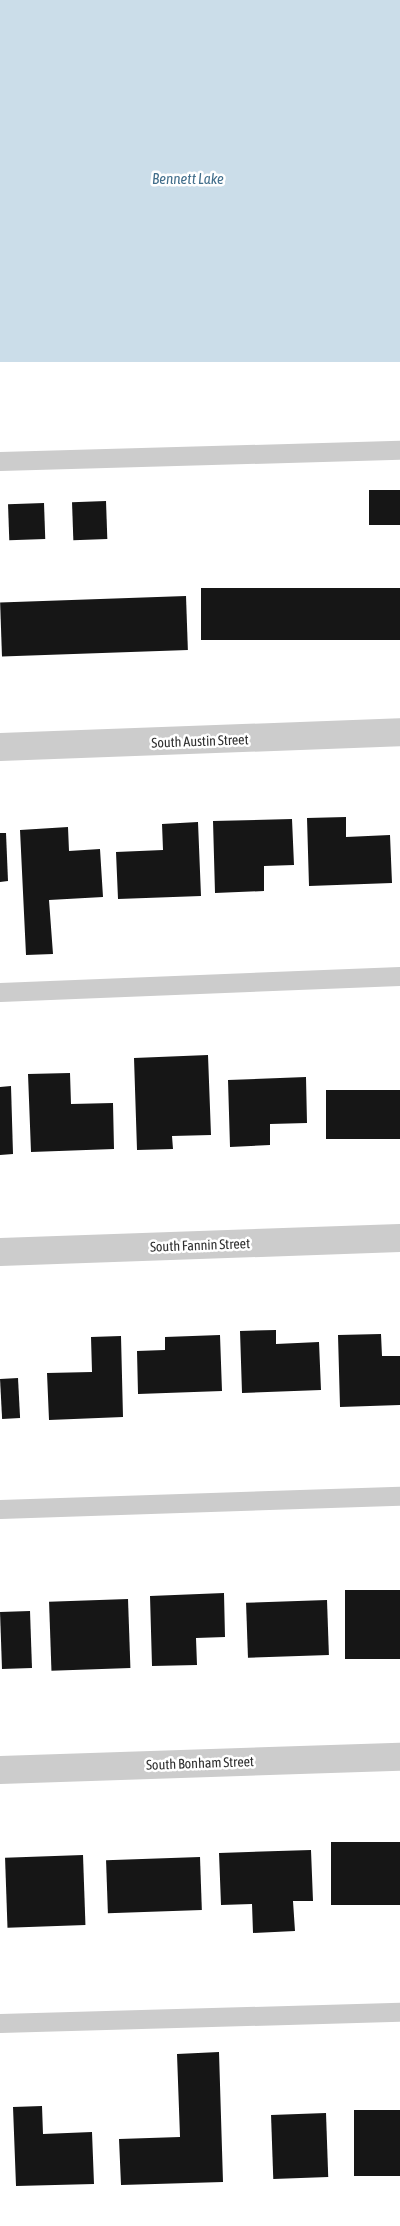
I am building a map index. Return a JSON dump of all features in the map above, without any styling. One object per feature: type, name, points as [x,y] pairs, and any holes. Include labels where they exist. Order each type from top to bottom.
[{"type":"street","name":"South Austin Street","points":[[0,747],[400,732]]},
{"type":"street","name":"South Fannin Street","points":[[0,1252],[400,1238]]},
{"type":"street","name":"South Bonham Street","points":[[0,1770],[400,1757]]},
{"type":"lane","points":[[0,460],[400,450]]},
{"type":"lane","points":[[0,992],[400,976]]},
{"type":"lane","points":[[0,1509],[400,1496]]},
{"type":"lane","points":[[0,2023],[400,2012]]},
{"type":"water","name":"Bennett Lake","points":[[0,0],[400,0],[400,362],[0,362]]},
{"type":"building","points":[[369,490],[400,490],[400,525],[369,525]]},
{"type":"building","points":[[106,501],[107,539],[73,540],[72,502]]},
{"type":"building","points":[[44,503],[45,539],[9,540],[8,504]]},
{"type":"building","points":[[201,588],[400,588],[400,640],[201,640]]},
{"type":"building","points":[[186,596],[188,650],[2,656],[0,602]]},
{"type":"building","points":[[346,817],[346,837],[390,835],[392,883],[309,886],[307,818]]},
{"type":"building","points":[[292,819],[294,865],[264,866],[264,891],[215,893],[213,821]]},
{"type":"building","points":[[198,822],[201,896],[118,899],[116,852],[163,850],[162,824]]},
{"type":"building","points":[[68,827],[69,851],[100,849],[103,897],[49,900],[53,954],[26,955],[20,830]]},
{"type":"building","points":[[0,833],[6,833],[8,881],[0,882]]},
{"type":"building","points":[[208,1055],[211,1135],[172,1136],[173,1149],[137,1150],[134,1058]]},
{"type":"building","points":[[70,1073],[71,1104],[113,1103],[114,1149],[31,1152],[28,1074]]},
{"type":"building","points":[[306,1077],[307,1123],[270,1124],[270,1145],[230,1147],[228,1080]]},
{"type":"building","points":[[11,1086],[13,1154],[0,1155],[0,1087]]},
{"type":"building","points":[[326,1090],[400,1090],[400,1139],[326,1139]]},
{"type":"building","points":[[276,1330],[276,1344],[319,1342],[321,1390],[242,1393],[240,1331]]},
{"type":"building","points":[[381,1334],[382,1356],[400,1356],[400,1405],[340,1407],[338,1335]]},
{"type":"building","points":[[220,1335],[222,1391],[138,1394],[137,1351],[165,1350],[165,1337]]},
{"type":"building","points":[[121,1336],[123,1417],[49,1420],[47,1373],[92,1372],[91,1337]]},
{"type":"building","points":[[18,1378],[20,1418],[2,1419],[0,1379]]},
{"type":"building","points":[[345,1590],[400,1590],[400,1659],[345,1659]]},
{"type":"building","points":[[224,1593],[225,1637],[196,1638],[197,1665],[152,1666],[150,1596]]},
{"type":"building","points":[[128,1599],[130,1668],[51,1671],[49,1602]]},
{"type":"building","points":[[327,1600],[329,1655],[248,1658],[246,1603]]},
{"type":"building","points":[[30,1611],[32,1668],[2,1669],[0,1612]]},
{"type":"building","points":[[331,1842],[400,1842],[400,1905],[331,1905]]},
{"type":"building","points":[[311,1850],[313,1901],[293,1901],[295,1931],[253,1933],[252,1904],[221,1905],[219,1853]]},
{"type":"building","points":[[83,1855],[85,1925],[7,1928],[5,1858]]},
{"type":"building","points":[[200,1857],[202,1910],[108,1913],[106,1860]]},
{"type":"building","points":[[219,2052],[223,2182],[121,2185],[119,2139],[180,2137],[177,2054]]},
{"type":"building","points":[[42,2106],[43,2134],[92,2132],[94,2184],[16,2186],[13,2107]]},
{"type":"building","points":[[354,2110],[400,2110],[400,2176],[354,2176]]},
{"type":"building","points":[[326,2113],[328,2177],[273,2179],[271,2115]]}]
